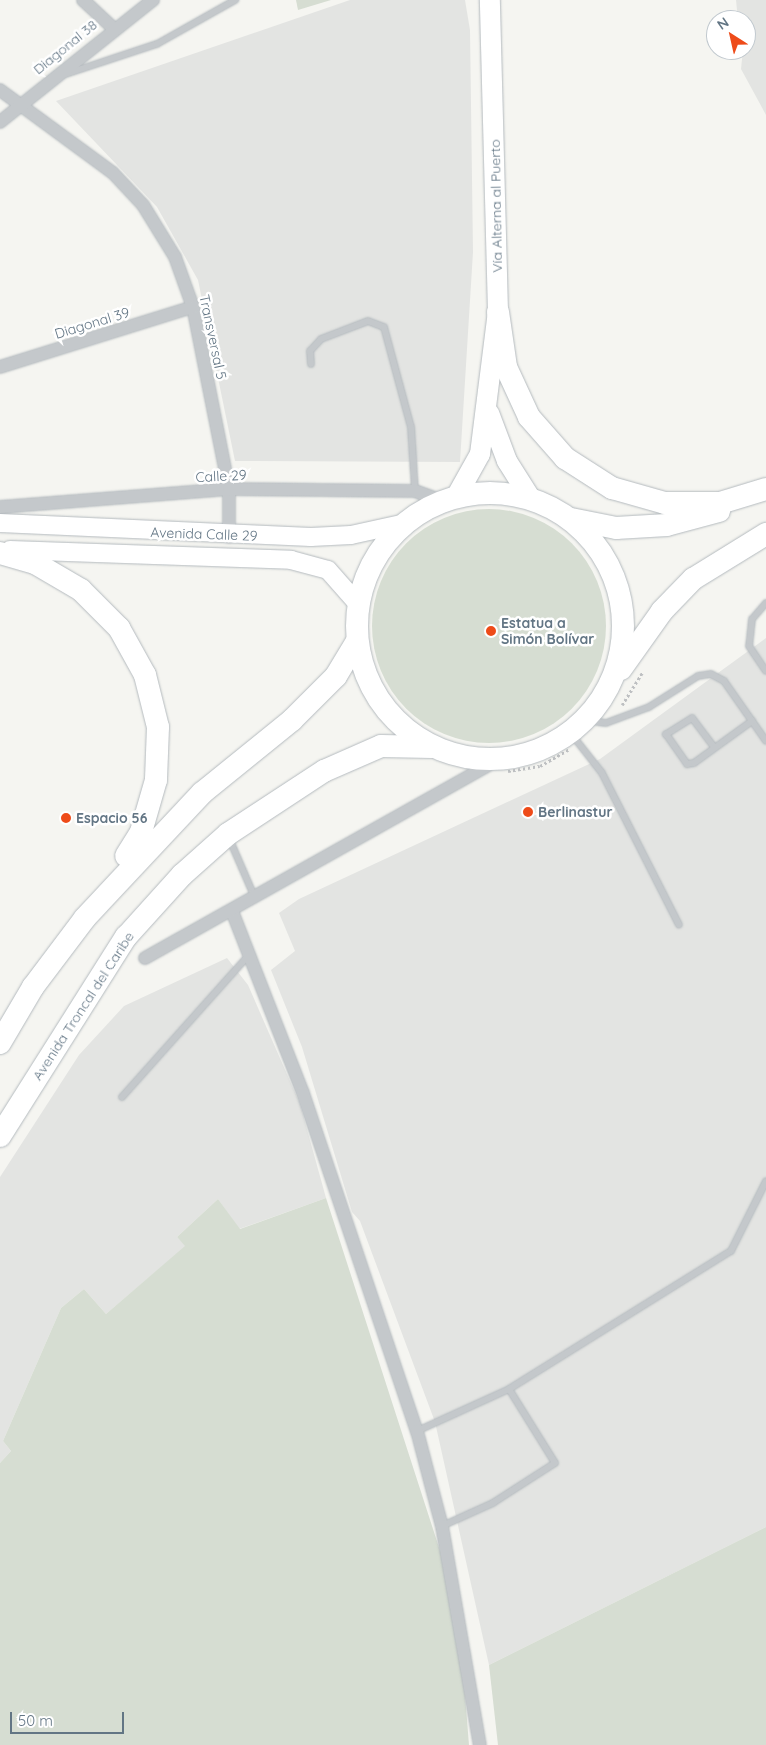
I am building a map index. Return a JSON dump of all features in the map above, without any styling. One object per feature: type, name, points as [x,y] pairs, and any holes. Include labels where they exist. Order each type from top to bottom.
[{"type":"highway","points":[[498,312],[506,367],[529,417],[565,458],[612,488],[665,503],[720,503],[766,490]]},
{"type":"highway","points":[[766,490],[722,510],[667,525],[616,528],[571,519],[531,498],[494,492],[449,499],[406,523],[383,546],[367,574],[358,604],[357,641],[362,668],[384,707],[408,733],[432,747],[465,758],[500,759],[528,754],[575,726],[598,705],[613,680],[662,612],[693,579],[766,534]]},
{"type":"highway","points":[[571,519],[602,551],[620,592],[624,636],[613,680]]},
{"type":"highway","points":[[0,554],[35,563],[81,590],[119,628],[145,675],[158,727],[156,780],[141,832],[85,918],[33,987],[0,1043]]},
{"type":"highway","points":[[85,918],[177,818],[292,720],[330,682],[357,641]]},
{"type":"highway","name":"Avenida Troncal del Caribe","points":[[0,1136],[126,937],[182,875],[228,834],[284,794],[372,750],[432,747]]},
{"type":"main road","name":"Vía Alterna al Puerto","points":[[449,499],[480,454],[489,412],[498,312],[490,0]]},
{"type":"main road","name":"Vía Alterna al Puerto","points":[[489,412],[507,461],[531,498]]},
{"type":"main road","name":"Avenida Calle 29","points":[[0,523],[229,537],[351,535],[406,523]]},
{"type":"main road","name":"Avenida Calle 29","points":[[0,550],[292,560],[328,570],[358,604]]},
{"type":"street","points":[[83,0],[113,28]]},
{"type":"street","name":"Diagonal 38","points":[[0,122],[49,78],[113,28],[153,0]]},
{"type":"street","name":"Transversal 5","points":[[0,90],[18,105],[113,172],[143,205],[175,257],[193,307],[229,489],[229,537]]},
{"type":"street","name":"Diagonal 39","points":[[0,367],[193,307]]},
{"type":"street","name":"Calle 29","points":[[0,507],[229,489],[415,491],[449,499]]},
{"type":"street","points":[[145,958],[232,912],[500,759]]},
{"type":"street","points":[[232,912],[303,1093],[417,1431],[442,1526],[480,1745]]},
{"type":"lane","points":[[49,78],[82,72],[157,44],[236,0]]},
{"type":"lane","points":[[312,364],[310,350],[320,338],[368,321],[384,327],[411,427],[415,491]]},
{"type":"lane","points":[[766,603],[752,619],[749,646],[766,671]]},
{"type":"lane","points":[[679,925],[602,773],[575,726],[606,723],[649,707],[698,676],[711,674],[724,681],[766,740]]},
{"type":"lane","points":[[714,747],[692,718],[666,734],[687,764],[714,747],[752,721]]},
{"type":"lane","points":[[228,834],[255,898]]},
{"type":"lane","points":[[122,1097],[249,955]]},
{"type":"lane","points":[[417,1431],[509,1389],[731,1251],[766,1181]]},
{"type":"lane","points":[[442,1526],[493,1503],[554,1464],[509,1389]]},
{"type":"shaded area","points":[[296,0],[331,0],[298,10]]},
{"type":"shaded area","points":[[350,0],[465,0],[470,30],[473,252],[460,462],[235,461],[198,280],[157,207],[56,101]]},
{"type":"shaded area","points":[[736,0],[766,0],[766,115],[741,69],[742,60],[756,60],[756,10],[737,10]]},
{"type":"shaded area","points":[[478,509],[500,509],[534,518],[554,528],[572,543],[587,561],[597,581],[604,603],[606,626],[604,649],[597,671],[587,691],[572,709],[554,724],[523,738],[500,743],[478,743],[455,738],[424,724],[398,700],[391,691],[377,660],[372,637],[372,615],[377,592],[391,561],[415,535],[424,528],[455,514]]},
{"type":"shaded area","points":[[766,638],[766,1527],[489,1665],[435,1422],[360,1221],[352,1212],[302,1047],[271,970],[295,951],[279,913],[299,899],[600,759]]},
{"type":"shaded area","points":[[227,958],[248,985],[300,1104],[326,1198],[239,1229],[218,1199],[177,1237],[186,1246],[106,1314],[84,1289],[61,1308],[3,1441],[11,1451],[0,1463],[0,1177],[79,1055],[124,1006]]},
{"type":"shaded area","points":[[326,1198],[444,1563],[462,1657],[469,1745],[0,1745],[0,1463],[11,1451],[3,1441],[61,1308],[84,1289],[106,1314],[185,1246],[177,1237],[218,1199],[240,1229]]},
{"type":"shaded area","points":[[766,1527],[766,1745],[498,1745],[489,1665]]},
{"type":"place","name":"Estatua a Simón Bolívar","points":[[491,631]]},
{"type":"place","name":"Berlinastur","points":[[528,812]]},
{"type":"place","name":"Espacio 56","points":[[66,818]]}]
